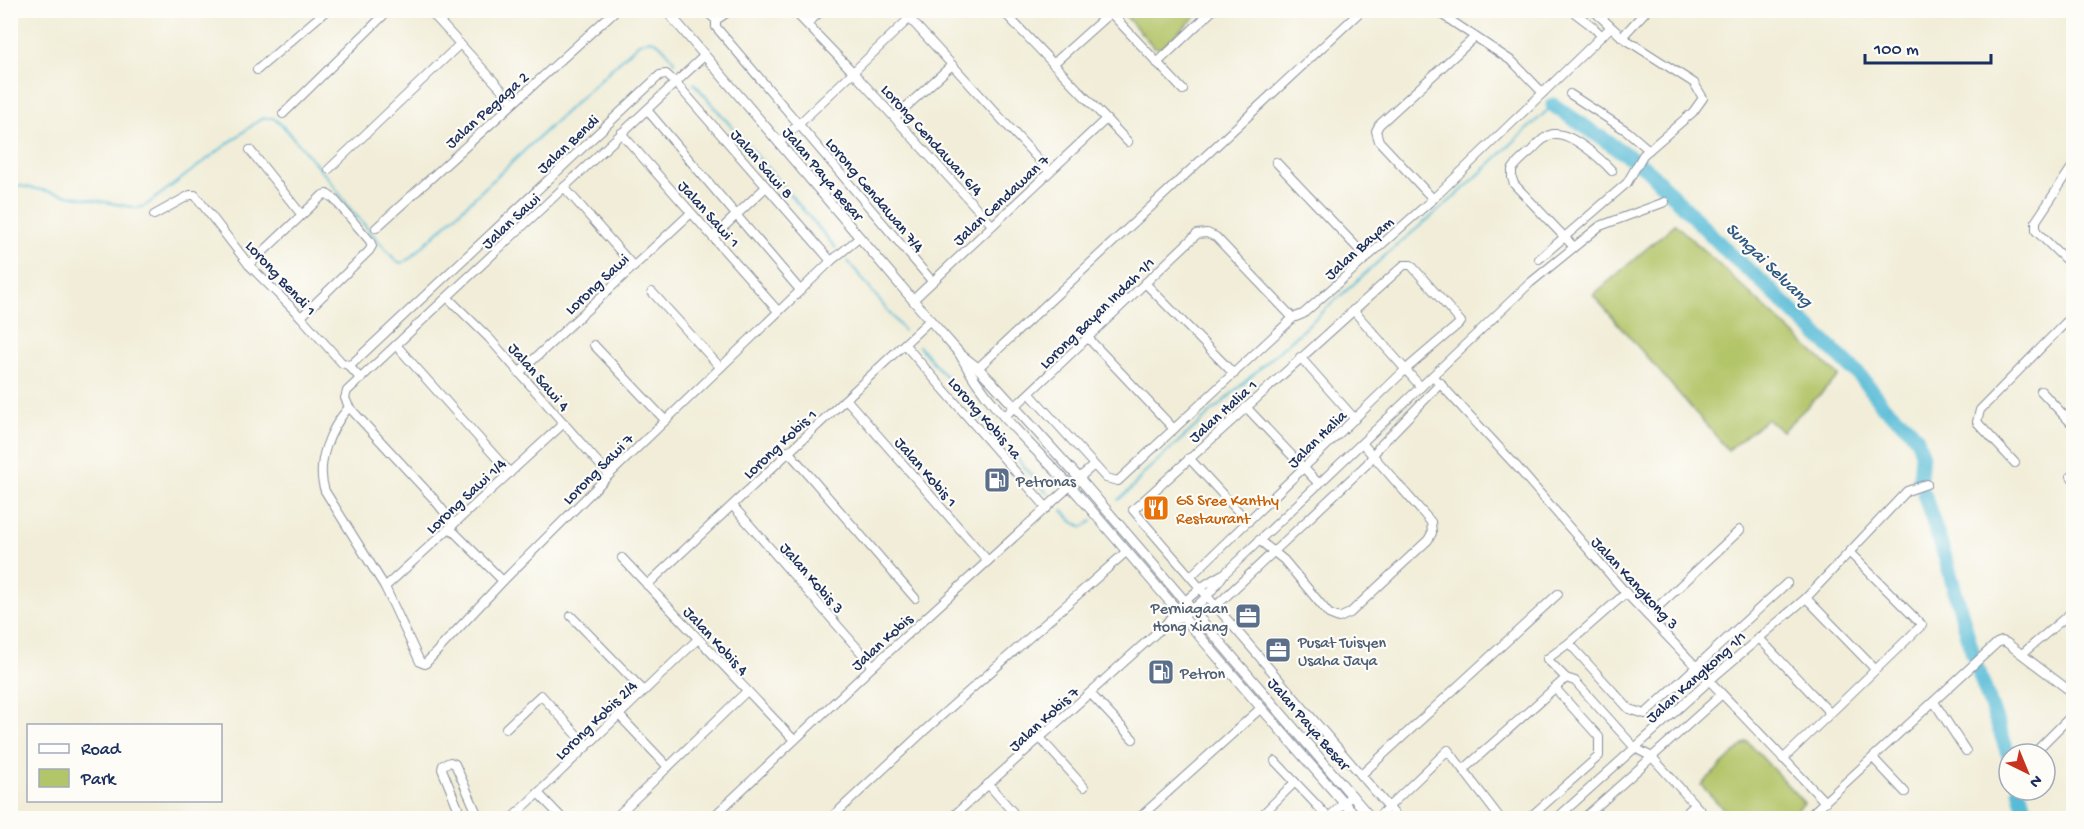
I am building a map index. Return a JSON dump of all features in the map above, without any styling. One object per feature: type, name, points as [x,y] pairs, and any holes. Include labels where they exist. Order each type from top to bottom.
[{"type":"street","points":[[257,70],[327,10]]},
{"type":"street","points":[[283,114],[388,10]]},
{"type":"street","points":[[429,10],[513,102]]},
{"type":"street","name":"Jalan Pegaga 2","points":[[375,228],[616,10]]},
{"type":"street","name":"Jalan Paya Besar","points":[[666,10],[930,320],[960,354],[978,368],[1079,478],[1371,819]]},
{"type":"street","name":"Lorong Cendawan 7/4","points":[[705,10],[716,20],[716,27],[932,281]]},
{"type":"street","points":[[716,20],[731,10]]},
{"type":"street","name":"Lorong Cendawan 6/4","points":[[793,10],[895,117],[993,225]]},
{"type":"street","points":[[807,24],[822,10]]},
{"type":"street","points":[[902,10],[1050,171]]},
{"type":"street","points":[[779,143],[918,10]]},
{"type":"street","points":[[1002,10],[1128,142]]},
{"type":"street","points":[[1157,63],[1213,10]]},
{"type":"street","points":[[978,368],[1362,10]]},
{"type":"street","points":[[1435,10],[1514,62],[1543,93]]},
{"type":"street","points":[[1571,10],[1602,36]]},
{"type":"street","points":[[1539,259],[1627,183],[1646,152],[1693,112],[1703,98],[1694,83],[1622,37],[1593,10]]},
{"type":"street","points":[[1622,37],[1647,10]]},
{"type":"street","points":[[1053,64],[1109,12],[1184,90]]},
{"type":"street","name":"Jalan Bayam","points":[[1094,465],[1106,478],[1118,481],[1293,318],[1303,314],[1433,199],[1611,27]]},
{"type":"street","points":[[1433,199],[1379,141],[1376,131],[1379,125],[1475,37]]},
{"type":"street","points":[[329,170],[460,44]]},
{"type":"street","name":"Jalan Sawi","points":[[349,407],[345,398],[347,391],[704,56]]},
{"type":"street","points":[[895,117],[952,65]]},
{"type":"street","name":"Jalan Bendi","points":[[348,365],[352,364],[648,85],[660,75],[666,74],[676,83]]},
{"type":"street","name":"Jalan Sawi 8","points":[[676,83],[831,261]]},
{"type":"street","points":[[1570,94],[1627,131],[1646,152]]},
{"type":"street","points":[[647,110],[801,290]]},
{"type":"street","name":"Jalan Cendawan 7","points":[[913,300],[1106,119]]},
{"type":"street","name":"Jalan Sawi 1","points":[[621,133],[778,311]]},
{"type":"street","points":[[1573,246],[1514,184],[1512,170],[1546,136],[1554,134],[1572,139],[1604,162],[1612,171]]},
{"type":"street","points":[[250,150],[301,214]]},
{"type":"street","points":[[1276,162],[1367,258]]},
{"type":"street","points":[[2072,169],[2036,221],[2036,231],[2073,268]]},
{"type":"street","points":[[713,237],[766,186]]},
{"type":"street","points":[[564,187],[634,267]]},
{"type":"street","points":[[249,265],[323,195],[327,194],[334,199],[372,246],[369,252],[301,317]]},
{"type":"street","name":"Lorong Bendi 1","points":[[154,215],[190,195],[195,195],[249,265],[301,317],[342,363],[348,365],[361,379]]},
{"type":"street","points":[[1162,628],[1183,618],[1193,609],[1259,540],[1530,283],[1573,246],[1600,226],[1665,202]]},
{"type":"street","name":"Lorong Sawi","points":[[519,373],[691,213]]},
{"type":"street","name":"Lorong Bayan Indah 1/1","points":[[1005,416],[1197,234],[1207,233],[1216,237],[1293,318]]},
{"type":"street","name":"Lorong Sawi 7","points":[[385,587],[420,662],[425,664],[503,581],[665,420],[831,261],[859,238]]},
{"type":"street","name":"Jalan Halia 1","points":[[1398,819],[1217,605],[1133,510],[1404,265],[1407,264],[1461,322]]},
{"type":"street","points":[[1145,283],[1234,374]]},
{"type":"street","points":[[652,292],[720,367]]},
{"type":"street","name":"Jalan Sawi 4","points":[[448,298],[489,338],[609,475]]},
{"type":"street","points":[[1353,310],[1421,387]]},
{"type":"street","points":[[2015,463],[1977,422],[1977,416],[1980,410],[2073,314]]},
{"type":"street","name":"Lorong Kobis 1","points":[[647,585],[930,320]]},
{"type":"street","name":"Jalan Halia","points":[[1191,576],[1405,370],[1461,322]]},
{"type":"street","points":[[1088,338],[1174,429]]},
{"type":"street","points":[[396,345],[510,473]]},
{"type":"street","points":[[594,345],[665,420]]},
{"type":"street","name":"Lorong Kobis 1a","points":[[905,345],[1047,508]]},
{"type":"street","name":"Jalan Paya Besar","points":[[960,354],[972,378],[1070,486],[1357,819]]},
{"type":"street","points":[[1300,357],[1355,419]]},
{"type":"street","name":"Jalan Kangkong 3","points":[[1433,376],[1626,594],[1825,802]]},
{"type":"street","points":[[1217,605],[1373,456],[1441,383]]},
{"type":"street","points":[[2041,392],[2073,426]]},
{"type":"street","points":[[1030,394],[1094,465],[1079,478]]},
{"type":"street","name":"Jalan Kobis 1","points":[[846,399],[988,561]]},
{"type":"street","points":[[385,587],[325,491],[321,478],[331,434],[338,420],[349,407],[433,498],[452,526],[503,581]]},
{"type":"street","points":[[1245,407],[1318,484]]},
{"type":"street","name":"Lorong Sawi 1/4","points":[[385,587],[564,423]]},
{"type":"street","points":[[1259,540],[1284,560],[1329,614],[1339,618],[1350,613],[1428,540],[1432,533],[1431,522],[1362,443]]},
{"type":"street","points":[[789,451],[915,597]]},
{"type":"street","points":[[1189,458],[1248,522]]},
{"type":"street","name":"Jalan Kangkong 1/1","points":[[1557,819],[1709,681],[1806,597],[1907,491],[1927,484]]},
{"type":"street","name":"Jalan Kobis","points":[[712,819],[873,666],[1070,486]]},
{"type":"street","name":"Jalan Kobis 3","points":[[733,506],[873,666]]},
{"type":"street","points":[[1648,616],[1740,530]]},
{"type":"street","points":[[831,819],[924,731],[1126,551]]},
{"type":"street","points":[[1782,759],[1922,625],[1850,553]]},
{"type":"street","name":"Jalan Kobis 4","points":[[622,558],[794,740]]},
{"type":"street","points":[[1162,628],[1176,610],[1202,588],[1224,574]]},
{"type":"street","points":[[1569,644],[1629,709],[1644,714],[1787,583]]},
{"type":"street","points":[[1361,775],[1558,594]]},
{"type":"street","points":[[1626,594],[1569,644],[1547,658],[1566,678],[1575,681],[1635,748],[1652,757],[1707,819]]},
{"type":"street","points":[[1806,597],[1875,669]]},
{"type":"street","points":[[2022,654],[2073,610]]},
{"type":"street","points":[[571,616],[644,691]]},
{"type":"street","name":"Jalan Kobis 7","points":[[951,819],[1162,628]]},
{"type":"street","points":[[1759,638],[1830,713]]},
{"type":"street","name":"Lorong Kobis 2/4","points":[[512,819],[698,639]]},
{"type":"street","points":[[1807,819],[2002,641],[2073,694]]},
{"type":"street","points":[[1464,769],[1566,678]]},
{"type":"street","points":[[1529,819],[1599,756],[1599,737],[1555,688]]},
{"type":"street","points":[[615,819],[747,691]]},
{"type":"street","points":[[1090,693],[1133,739]]},
{"type":"street","points":[[506,728],[541,695],[587,746]]},
{"type":"street","points":[[1584,819],[1721,695]]},
{"type":"street","points":[[1935,702],[1966,751]]},
{"type":"street","points":[[1139,819],[1261,708]]},
{"type":"street","points":[[2045,742],[2073,713]]},
{"type":"street","points":[[619,715],[668,767]]},
{"type":"street","points":[[1040,738],[1084,787]]},
{"type":"street","points":[[1377,819],[1448,750],[1500,819]]},
{"type":"street","points":[[1873,758],[1905,792]]},
{"type":"street","points":[[1275,761],[1329,818],[1352,795]]},
{"type":"street","points":[[462,819],[442,769],[443,765],[450,762],[455,764],[479,819]]},
{"type":"street","points":[[1259,819],[1295,782]]},
{"type":"street","points":[[988,784],[1018,819]]},
{"type":"street","points":[[538,793],[562,819]]},
{"type":"street","points":[[1681,819],[1695,805]]},
{"type":"green space","points":[[1121,11],[1202,11],[1161,48],[1154,47]]},
{"type":"green space","points":[[1675,224],[1839,376],[1782,431],[1767,419],[1728,450],[1593,295]]},
{"type":"green space","points":[[1747,741],[1804,803],[1787,818],[1732,818],[1701,785]]},
{"type":"waterway","points":[[10,184],[137,208],[145,206],[258,121],[273,118],[282,125],[328,178],[352,211],[396,261],[402,263],[409,259],[639,43],[651,40],[660,44],[675,62]]},
{"type":"waterway","points":[[694,83],[836,248]]},
{"type":"waterway","points":[[1118,500],[1145,472],[1389,252],[1458,194],[1553,105]]},
{"type":"waterway","name":"Sungai Seluang","points":[[1553,105],[1646,168],[1729,253],[1861,377],[1883,406],[1908,427],[1917,438],[1922,453],[1920,479]]},
{"type":"waterway","points":[[848,261],[904,331]]},
{"type":"waterway","points":[[919,346],[1048,494]]},
{"type":"waterway","name":"Sungai Seluang","points":[[1924,494],[1973,654]]},
{"type":"waterway","points":[[1062,510],[1073,522],[1083,527],[1092,521]]},
{"type":"waterway","name":"Sungai Seluang","points":[[1978,670],[2004,742]]},
{"type":"waterway","name":"Sungai Seluang","points":[[2022,802],[2027,818]]},
{"type":"place","name":"Petronas","points":[[997,480]]},
{"type":"place","name":"GS Sree Kanthy Restaurant","points":[[1156,508]]},
{"type":"place","name":"Perniagaan Hong Xiang","points":[[1248,616]]},
{"type":"place","name":"Pusat Tuisyen Usaha Jaya","points":[[1278,650]]},
{"type":"place","name":"Petron","points":[[1161,672]]}]
